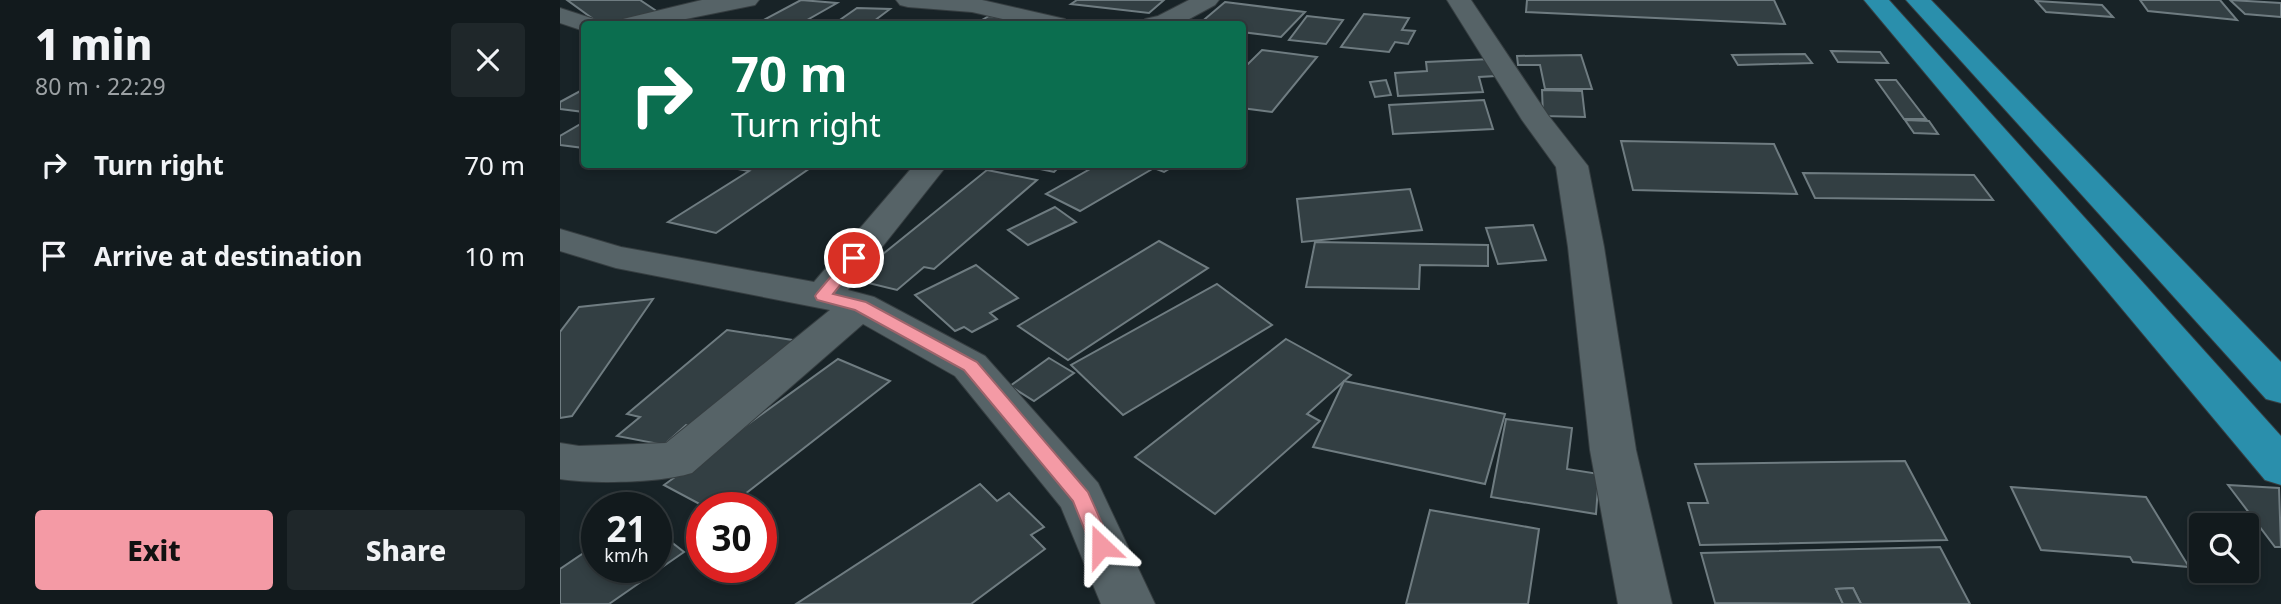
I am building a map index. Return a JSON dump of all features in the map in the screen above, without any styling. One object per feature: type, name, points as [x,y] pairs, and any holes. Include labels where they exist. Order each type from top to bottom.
[{"type":"highway","points":[[1876,0],[2281,467]]},
{"type":"highway","points":[[1918,0],[2281,388]]},
{"type":"street","points":[[645,21],[716,4],[747,0]]},
{"type":"street","points":[[908,0],[972,5],[1043,21]]},
{"type":"street","points":[[1168,21],[1207,0]]},
{"type":"street","points":[[1459,0],[1537,120],[1572,166],[1586,247],[1613,450],[1645,604]]},
{"type":"street","points":[[560,15],[581,23]]},
{"type":"street","points":[[560,42],[581,37]]},
{"type":"street","points":[[560,461],[579,464],[676,460],[842,301],[929,168]]},
{"type":"street","points":[[560,240],[615,257],[842,301],[971,366],[1081,497],[1128,604]]},
{"type":"building","points":[[567,0],[640,0],[658,12],[625,21],[596,21]]},
{"type":"building","points":[[801,0],[837,3],[805,21],[762,21]]},
{"type":"building","points":[[1077,0],[1164,0],[1149,13],[1071,4]]},
{"type":"building","points":[[1527,0],[1774,0],[1785,24],[1526,12]]},
{"type":"building","points":[[2140,0],[2220,0],[2237,20],[2148,11]]},
{"type":"building","points":[[2230,0],[2281,3],[2281,17],[2245,14]]},
{"type":"building","points":[[2036,1],[2102,5],[2113,17],[2046,12]]},
{"type":"building","points":[[1225,2],[1305,12],[1281,37],[1246,33],[1246,21],[1203,21]]},
{"type":"building","points":[[857,8],[890,9],[874,21],[838,21]]},
{"type":"building","points":[[1364,14],[1409,18],[1402,30],[1415,31],[1408,44],[1395,42],[1389,52],[1341,47]]},
{"type":"building","points":[[989,16],[1026,21],[980,21]]},
{"type":"building","points":[[1307,16],[1343,20],[1326,44],[1289,40]]},
{"type":"building","points":[[1262,50],[1317,57],[1272,112],[1246,109],[1248,64]]},
{"type":"building","points":[[1831,51],[1880,52],[1888,63],[1838,62]]},
{"type":"building","points":[[1805,54],[1812,63],[1738,65],[1732,55]]},
{"type":"building","points":[[1581,55],[1592,89],[1545,89],[1540,65],[1518,65],[1517,56]]},
{"type":"building","points":[[1491,59],[1496,76],[1479,77],[1483,92],[1398,96],[1395,73],[1427,71],[1426,62]]},
{"type":"building","points":[[1386,80],[1391,95],[1375,97],[1370,82]]},
{"type":"building","points":[[1876,80],[1896,80],[1926,119],[1904,119]]},
{"type":"building","points":[[1542,90],[1582,91],[1585,117],[1543,116]]},
{"type":"building","points":[[581,91],[581,112],[560,109],[560,102]]},
{"type":"building","points":[[1484,100],[1493,129],[1393,134],[1389,105]]},
{"type":"building","points":[[1905,120],[1929,121],[1938,134],[1914,133]]},
{"type":"building","points":[[581,124],[581,148],[560,145],[560,136]]},
{"type":"building","points":[[1621,141],[1774,144],[1797,194],[1633,190]]},
{"type":"building","points":[[732,168],[810,168],[716,233],[668,222],[749,171]]},
{"type":"building","points":[[1035,168],[1058,168],[1054,172]]},
{"type":"building","points":[[1092,168],[1154,168],[1080,211],[1046,194]]},
{"type":"building","points":[[1154,168],[1170,168],[1164,172]]},
{"type":"building","points":[[987,170],[1037,180],[934,269],[924,267],[897,290],[852,279]]},
{"type":"building","points":[[1803,173],[1974,175],[1993,200],[1815,198]]},
{"type":"building","points":[[1410,189],[1422,230],[1302,242],[1297,199]]},
{"type":"building","points":[[1055,207],[1076,222],[1028,245],[1008,230]]},
{"type":"building","points":[[1533,225],[1546,260],[1498,264],[1486,228]]},
{"type":"building","points":[[1159,241],[1208,268],[1068,360],[1018,326]]},
{"type":"building","points":[[1315,242],[1488,245],[1488,266],[1420,265],[1419,289],[1306,287]]},
{"type":"building","points":[[976,265],[1018,298],[990,313],[997,319],[972,332],[964,327],[955,331],[915,295]]},
{"type":"building","points":[[1217,284],[1272,325],[1123,415],[1071,365]]},
{"type":"building","points":[[653,299],[572,416],[560,418],[560,332],[579,307]]},
{"type":"building","points":[[727,330],[799,341],[706,429],[686,425],[664,445],[617,436],[640,417],[627,414]]},
{"type":"building","points":[[1286,339],[1351,375],[1307,414],[1320,421],[1215,514],[1135,457]]},
{"type":"building","points":[[1049,358],[1074,373],[1034,401],[1010,386]]},
{"type":"building","points":[[838,359],[890,381],[748,492],[686,492],[686,497],[664,485]]},
{"type":"building","points":[[1344,381],[1505,414],[1485,484],[1313,447]]},
{"type":"building","points":[[1506,419],[1572,428],[1567,469],[1599,474],[1596,514],[1491,497]]},
{"type":"building","points":[[1905,461],[1947,540],[1700,545],[1688,503],[1708,503],[1695,464]]},
{"type":"building","points":[[980,484],[997,501],[1009,493],[1044,527],[1031,535],[1045,549],[971,604],[796,604]]},
{"type":"building","points":[[2228,485],[2279,488],[2281,547],[2275,547],[2259,526],[2259,513],[2249,513]]},
{"type":"building","points":[[2011,487],[2146,497],[2189,567],[2133,562],[2130,557],[2041,550]]},
{"type":"building","points":[[1430,510],[1539,529],[1528,604],[1406,604]]},
{"type":"building","points":[[672,543],[684,552],[672,560]]},
{"type":"building","points":[[1940,547],[1970,604],[1861,604],[1853,588],[1836,589],[1843,604],[1715,603],[1701,553]]},
{"type":"building","points":[[581,555],[581,583],[639,583],[609,604],[560,604],[560,569]]},
{"type":"building","points":[[1853,588],[1861,604],[1843,604],[1836,589]]},
{"type":"route","points":[[854,258],[823,296],[860,306],[971,366],[1081,497],[1101,546]]}]
